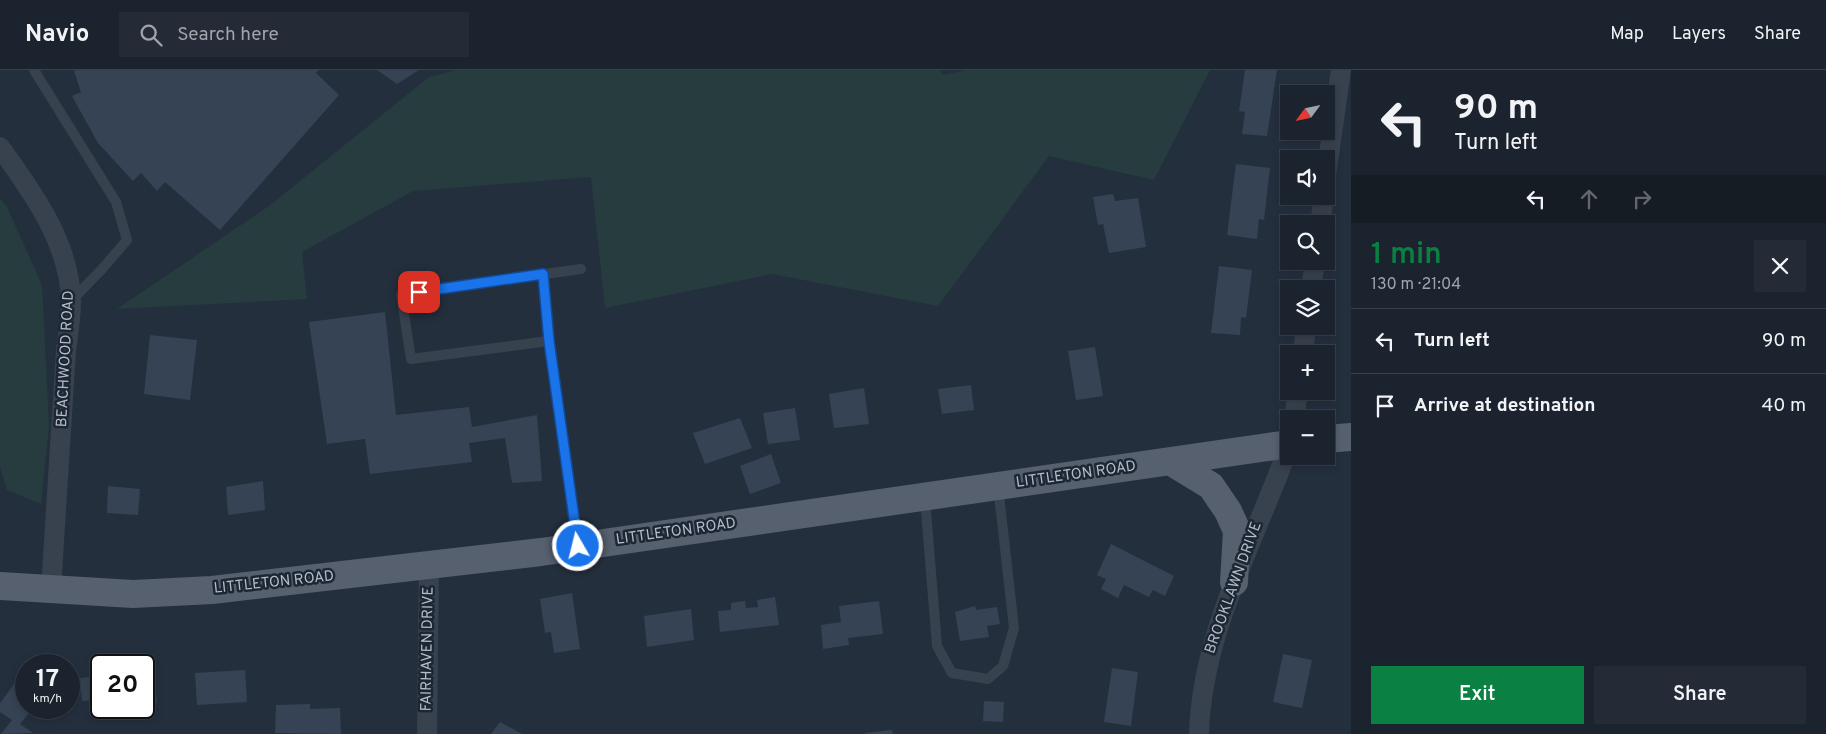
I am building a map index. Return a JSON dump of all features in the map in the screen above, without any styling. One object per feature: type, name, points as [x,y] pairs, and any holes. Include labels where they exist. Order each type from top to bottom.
[{"type":"main road","points":[[1335,438],[1351,437]]},
{"type":"main road","name":"LITTLETON ROAD","points":[[0,586],[133,594],[212,590],[578,546],[1280,446]]},
{"type":"main road","points":[[1170,461],[1211,486],[1228,512],[1237,531],[1234,582]]},
{"type":"street","points":[[1330,150],[1341,70]]},
{"type":"street","name":"BEACHWOOD ROAD","points":[[0,147],[44,212],[55,234],[66,266],[71,301],[51,589]]},
{"type":"street","name":"BROOKLAWN DRIVE","points":[[1198,734],[1199,707],[1206,666],[1234,582],[1281,465]]},
{"type":"street","name":"FAIRHAVEN DRIVE","points":[[427,734],[428,565]]},
{"type":"lane","points":[[34,70],[116,202],[128,240],[104,268],[71,301]]},
{"type":"lane","points":[[549,341],[411,359],[401,294],[581,269]]},
{"type":"lane","points":[[543,274],[549,341],[578,546]]},
{"type":"lane","points":[[924,497],[937,646],[952,673],[988,678],[1003,666],[1014,628],[998,486]]},
{"type":"green space","points":[[457,70],[940,70],[943,75],[968,70],[1210,70],[1154,180],[1049,156],[938,306],[772,274],[605,308],[591,177],[413,191],[302,252],[307,299],[117,309],[269,206],[429,77]]},
{"type":"green space","points":[[0,198],[7,207],[42,285],[49,426],[41,504],[7,490],[0,466]]},
{"type":"building","points":[[319,70],[316,73],[339,95],[220,230],[165,182],[157,191],[141,173],[133,181],[98,143],[72,96],[81,92],[74,71]]},
{"type":"building","points":[[377,70],[419,70],[397,84]]},
{"type":"building","points":[[1245,70],[1277,70],[1267,136],[1242,134],[1245,112],[1239,111]]},
{"type":"building","points":[[1236,164],[1270,168],[1264,220],[1259,219],[1257,239],[1227,235]]},
{"type":"building","points":[[1113,194],[1115,201],[1138,198],[1146,247],[1109,253],[1103,224],[1098,225],[1093,197]]},
{"type":"building","points":[[1219,266],[1252,270],[1246,318],[1241,317],[1240,335],[1211,333]]},
{"type":"building","points":[[385,312],[396,415],[469,407],[472,427],[537,415],[542,481],[512,483],[505,438],[469,443],[472,462],[370,474],[365,439],[327,444],[309,322]]},
{"type":"building","points":[[150,335],[197,340],[190,400],[144,394]]},
{"type":"building","points":[[1095,347],[1103,396],[1076,400],[1068,351]]},
{"type":"building","points":[[971,385],[974,410],[942,414],[938,389]]},
{"type":"building","points":[[864,388],[869,424],[834,428],[829,394]]},
{"type":"building","points":[[795,408],[800,440],[768,444],[763,413]]},
{"type":"building","points":[[740,418],[752,448],[705,464],[693,433]]},
{"type":"building","points":[[771,454],[781,483],[750,494],[740,466]]},
{"type":"building","points":[[263,481],[265,510],[228,515],[226,487]]},
{"type":"building","points":[[108,486],[140,489],[138,515],[107,513]]},
{"type":"building","points":[[1111,544],[1174,576],[1165,596],[1153,590],[1149,597],[1124,585],[1118,598],[1101,589],[1106,579],[1097,575]]},
{"type":"building","points":[[572,593],[580,649],[554,653],[551,632],[545,633],[540,599]]},
{"type":"building","points":[[775,597],[779,625],[720,632],[718,611],[731,610],[731,603],[745,601],[746,608],[758,607],[757,600]]},
{"type":"building","points":[[879,601],[883,634],[848,638],[849,645],[823,649],[821,625],[841,622],[839,606]]},
{"type":"building","points":[[975,606],[976,610],[997,607],[1000,624],[987,626],[989,637],[960,641],[955,612]]},
{"type":"building","points":[[691,609],[694,640],[647,647],[644,616]]},
{"type":"building","points":[[1283,654],[1312,660],[1302,708],[1273,702]]},
{"type":"building","points":[[1112,668],[1138,672],[1131,726],[1104,722]]},
{"type":"building","points":[[245,670],[247,702],[197,705],[195,673]]},
{"type":"building","points":[[90,677],[90,701],[82,701],[80,678]]},
{"type":"building","points":[[155,680],[157,703],[155,703]]},
{"type":"building","points":[[15,683],[15,719],[24,719],[20,724],[33,733],[1,734],[12,720],[0,712],[0,703]]},
{"type":"building","points":[[984,701],[1004,702],[1003,722],[983,721]]},
{"type":"building","points":[[310,704],[310,709],[340,708],[341,734],[275,733],[276,705]]},
{"type":"building","points":[[500,722],[522,734],[491,734]]},
{"type":"building","points":[[892,730],[893,734],[865,734],[865,733]]},
{"type":"route","points":[[419,292],[543,274],[549,341],[578,546]]}]
